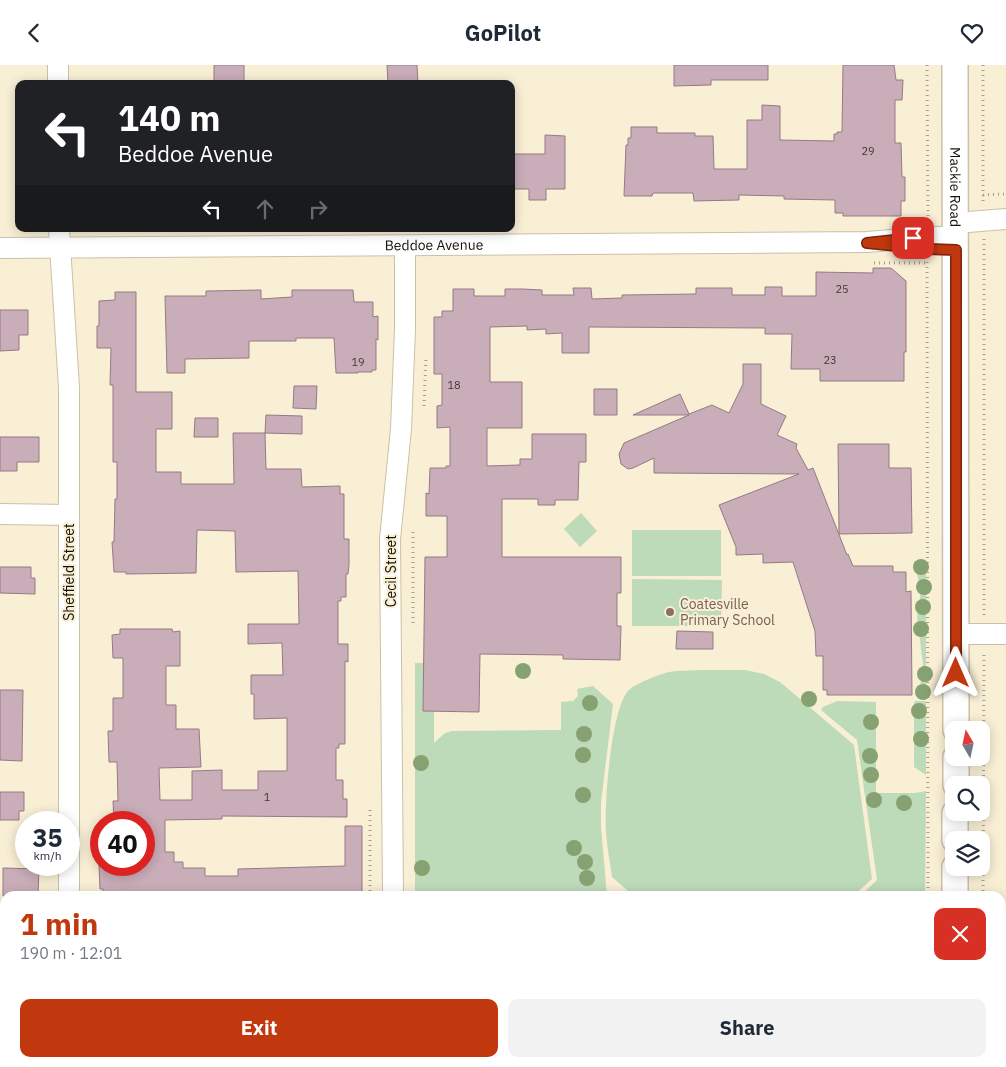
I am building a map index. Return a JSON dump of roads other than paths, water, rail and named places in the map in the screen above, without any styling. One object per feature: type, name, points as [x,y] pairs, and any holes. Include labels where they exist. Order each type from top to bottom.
[{"type":"street","points":[[58,65],[58,80]]},
{"type":"street","name":"Mackie Road","points":[[955,65],[956,721]]},
{"type":"street","points":[[983,208],[1006,211]]},
{"type":"street","points":[[983,208],[1006,219]]},
{"type":"street","name":"Beddoe Avenue","points":[[0,248],[60,238],[405,246],[928,243],[956,230],[983,208]]},
{"type":"street","name":"Sheffield Street","points":[[60,238],[69,388],[69,891]]},
{"type":"street","name":"Cecil Street","points":[[392,891],[390,539],[401,429],[405,329],[405,246]]},
{"type":"street","points":[[0,514],[69,515]]},
{"type":"street","points":[[956,634],[1006,634]]},
{"type":"street","points":[[955,876],[955,891]]},
{"type":"place","name":"Coatesville Primary School","points":[[670,612]]}]
